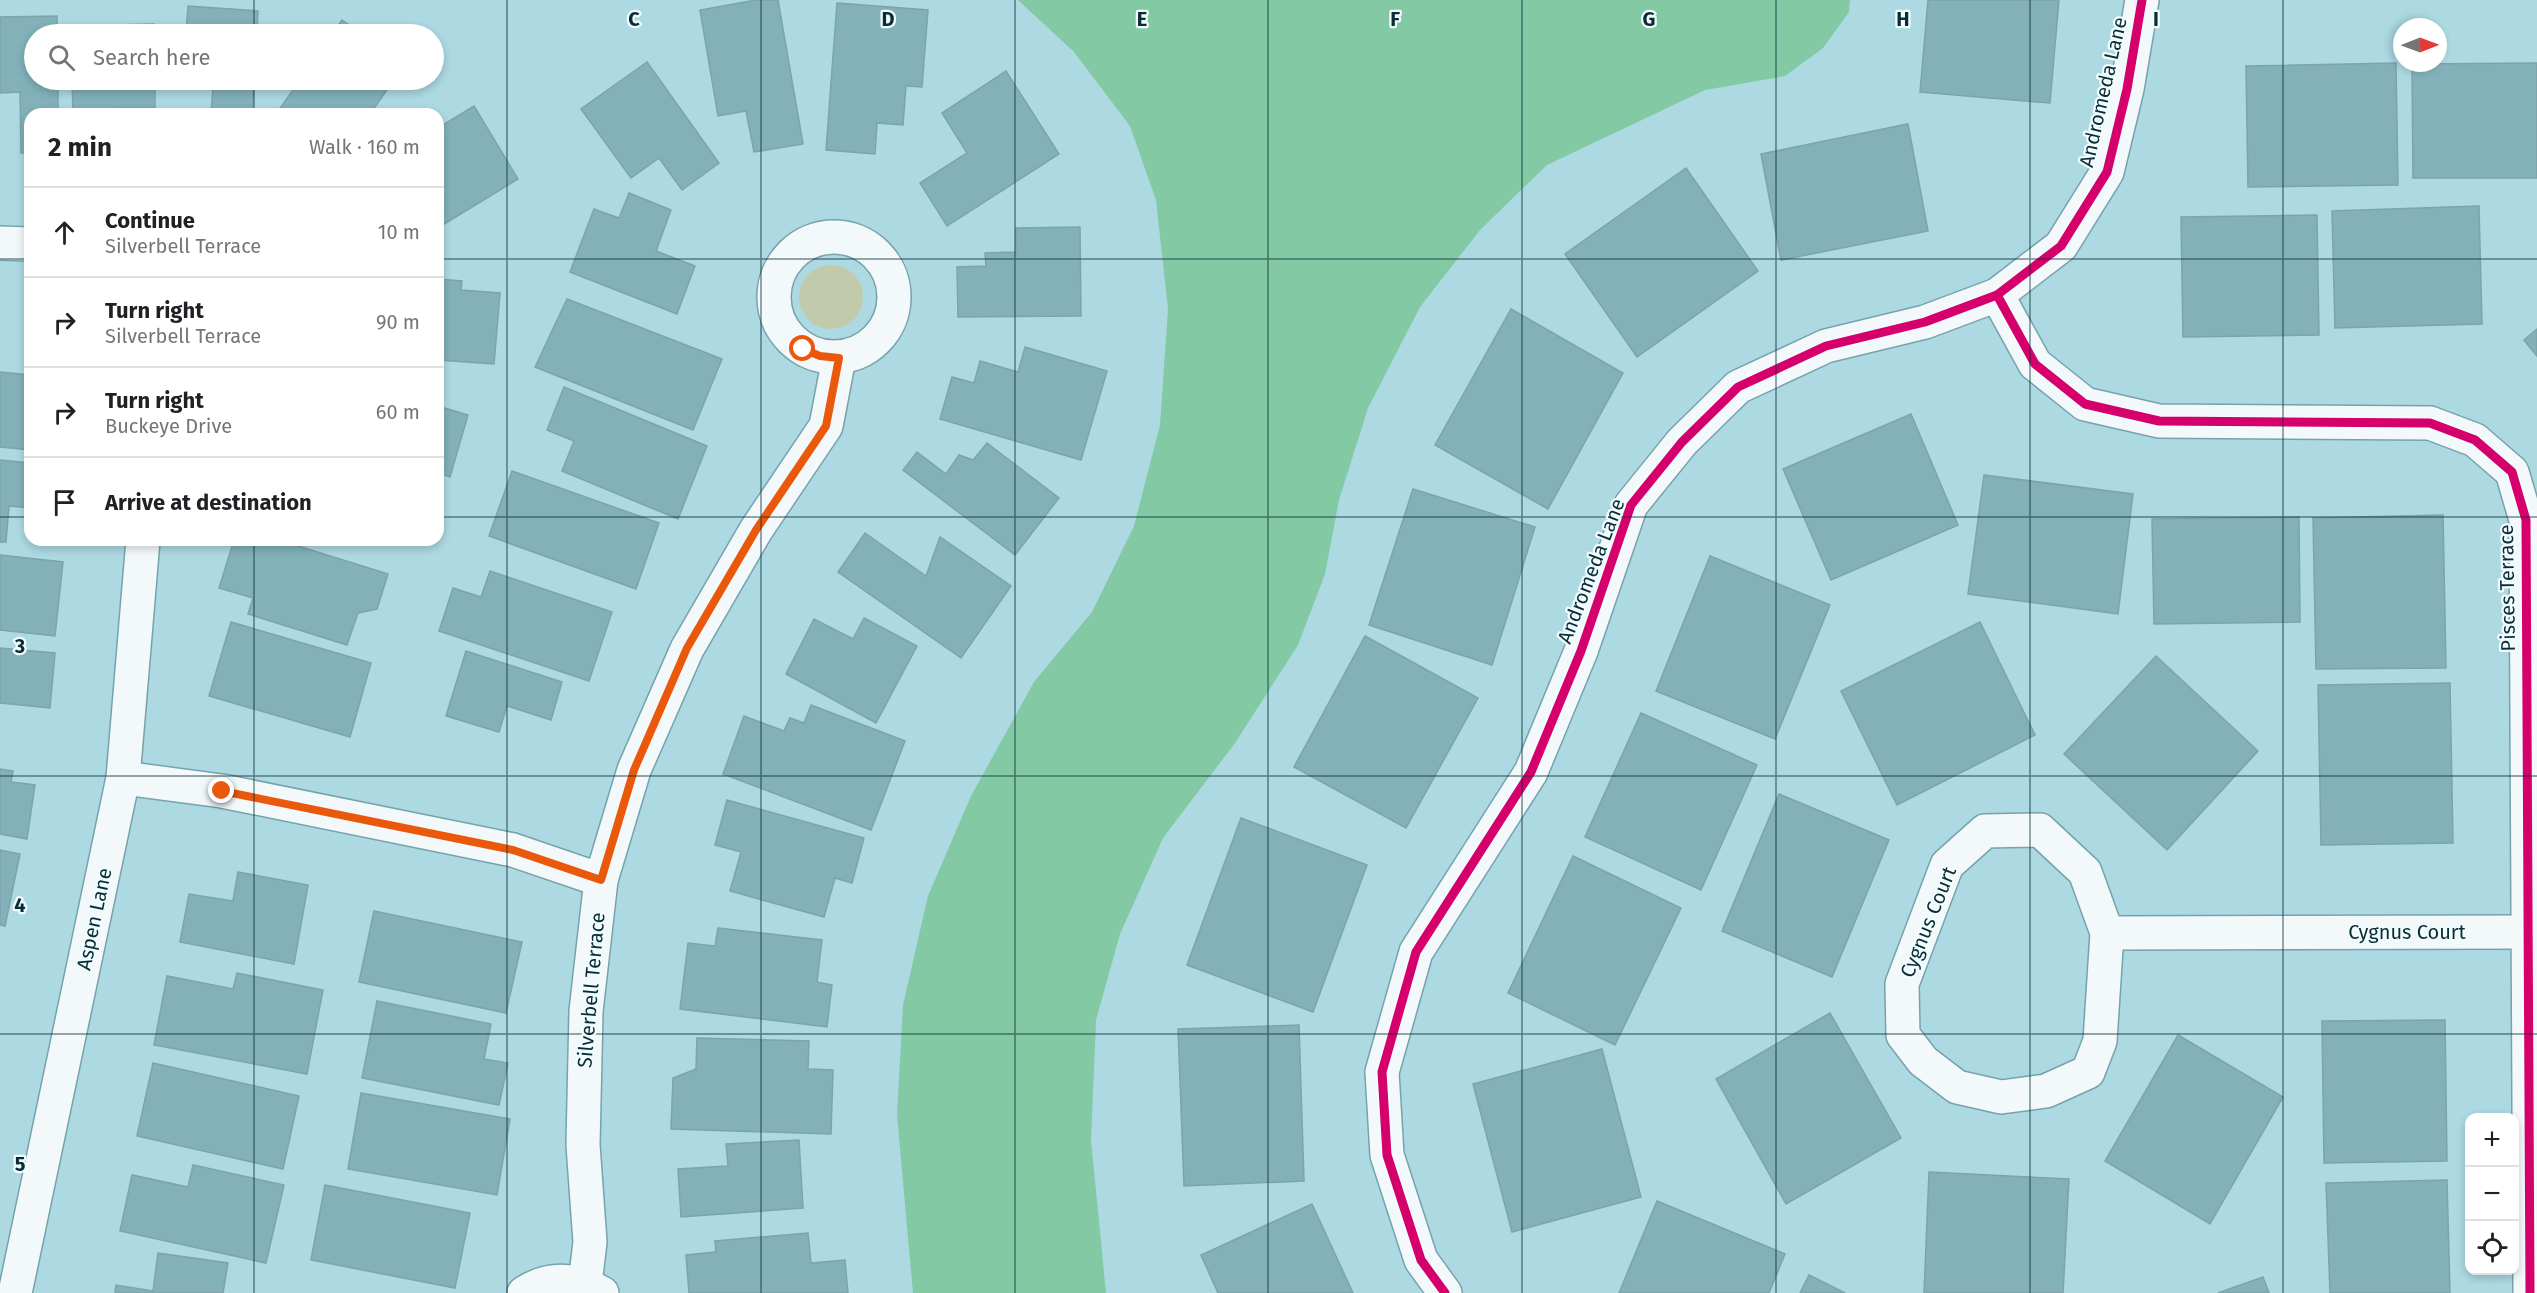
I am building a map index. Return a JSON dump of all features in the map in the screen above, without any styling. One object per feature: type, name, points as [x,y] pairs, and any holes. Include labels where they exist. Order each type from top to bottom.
[{"type":"street","name":"Andromeda Lane","points":[[1445,1293],[1421,1260],[1387,1155],[1382,1072],[1416,952],[1531,772],[1581,651],[1631,505],[1682,442],[1738,387],[1826,346],[1925,322],[1997,295],[2061,246],[2107,172],[2127,89],[2142,0]]},
{"type":"street","points":[[0,243],[24,244]]},
{"type":"street","name":"Pisces Terrace","points":[[1997,295],[2036,364],[2085,404],[2159,421],[2430,423],[2475,440],[2512,472],[2526,520],[2530,1293]]},
{"type":"street","name":"Silverbell Terrace","points":[[524,1293],[544,1283],[565,1280],[593,1288],[583,1145],[586,1011],[601,880],[634,770],[687,648],[756,530],[826,426],[839,358]]},
{"type":"street","name":"Aspen Lane","points":[[15,1293],[123,778],[142,546]]},
{"type":"street","points":[[123,778],[222,791],[513,850],[601,880]]},
{"type":"street","name":"Cygnus Court","points":[[2040,830],[2085,872],[2107,933],[2100,1041],[2088,1072],[2046,1091],[2001,1097],[1957,1087],[1923,1061],[1903,1035],[1902,984],[1947,866],[1985,831],[2040,830]]},
{"type":"street","name":"Cygnus Court","points":[[2107,933],[2528,932]]},
{"type":"shaded area","points":[[1018,0],[1850,0],[1849,12],[1823,48],[1785,76],[1705,90],[1547,165],[1480,230],[1420,307],[1368,408],[1339,500],[1325,574],[1298,645],[1235,743],[1163,838],[1120,934],[1096,1020],[1091,1140],[1106,1293],[913,1293],[897,1115],[903,1005],[928,896],[971,796],[1034,682],[1092,612],[1134,526],[1160,425],[1168,309],[1156,200],[1130,126],[1074,52]]},
{"type":"shaded area","points":[[831,265],[849,270],[854,274],[858,279],[863,297],[858,315],[854,320],[849,324],[831,329],[813,324],[808,320],[804,315],[799,297],[804,279],[808,274],[813,270]]},
{"type":"building","points":[[756,0],[778,0],[803,144],[754,152],[746,111],[718,116],[700,10]]},
{"type":"building","points":[[1928,0],[2059,0],[2050,103],[1920,92]]},
{"type":"building","points":[[837,3],[928,10],[922,87],[906,86],[903,125],[877,123],[875,154],[826,150]]},
{"type":"building","points":[[188,6],[258,11],[257,24],[187,24]]},
{"type":"building","points":[[57,16],[57,24],[24,24],[24,90],[58,90],[58,108],[24,108],[24,153],[21,153],[20,92],[0,93],[0,17]]},
{"type":"building","points":[[647,62],[719,163],[682,190],[659,158],[631,178],[581,109]]},
{"type":"building","points":[[2393,63],[2393,72],[2396,72],[2398,185],[2248,187],[2246,66]]},
{"type":"building","points":[[2537,63],[2537,178],[2413,178],[2412,72],[2447,72],[2447,64]]},
{"type":"building","points":[[1006,71],[1059,154],[947,226],[920,183],[967,153],[942,113]]},
{"type":"building","points":[[72,90],[155,90],[155,108],[73,108]]},
{"type":"building","points":[[213,90],[253,90],[252,108],[211,108]]},
{"type":"building","points":[[293,90],[387,90],[374,108],[280,108]]},
{"type":"building","points":[[474,106],[518,179],[444,224],[444,124]]},
{"type":"building","points":[[1908,124],[1928,231],[1781,260],[1761,154]]},
{"type":"building","points":[[1686,168],[1758,271],[1637,357],[1565,254]]},
{"type":"building","points":[[629,193],[671,210],[656,251],[695,266],[677,314],[570,272],[594,209],[619,218]]},
{"type":"building","points":[[2479,206],[2482,324],[2335,328],[2332,211]]},
{"type":"building","points":[[2317,215],[2319,335],[2183,337],[2181,217]]},
{"type":"building","points":[[1080,227],[1081,316],[958,317],[957,267],[986,266],[985,253],[1016,252],[1016,228]]},
{"type":"building","points":[[444,280],[462,281],[461,290],[500,293],[494,364],[444,360]]},
{"type":"building","points":[[567,299],[722,359],[693,430],[535,367]]},
{"type":"building","points":[[1511,309],[1623,373],[1548,509],[1435,445]]},
{"type":"building","points":[[2537,329],[2537,356],[2524,340]]},
{"type":"building","points":[[1025,347],[1107,371],[1081,460],[940,419],[952,377],[974,383],[980,361],[1018,372]]},
{"type":"building","points":[[0,372],[24,374],[24,449],[0,447]]},
{"type":"building","points":[[564,387],[707,446],[678,519],[562,471],[574,441],[547,430]]},
{"type":"building","points":[[444,408],[468,415],[450,477],[444,475]]},
{"type":"building","points":[[1911,414],[1958,525],[1831,580],[1783,469]]},
{"type":"building","points":[[987,443],[1059,498],[1015,555],[903,470],[917,452],[946,474],[959,455],[973,460]]},
{"type":"building","points":[[0,460],[24,462],[24,507],[9,506],[6,542],[0,542]]},
{"type":"building","points":[[512,471],[659,523],[636,589],[489,536]]},
{"type":"building","points":[[1984,475],[2133,494],[2118,614],[1968,594]]},
{"type":"building","points":[[1413,489],[1535,527],[1492,665],[1369,625]]},
{"type":"building","points":[[2443,515],[2446,668],[2316,669],[2313,518]]},
{"type":"building","points":[[2299,517],[2300,622],[2154,624],[2152,519]]},
{"type":"building","points":[[865,533],[926,576],[940,537],[1011,586],[961,658],[838,572]]},
{"type":"building","points":[[232,546],[298,546],[388,574],[377,609],[358,613],[347,645],[248,614],[253,598],[219,588]]},
{"type":"building","points":[[0,555],[63,562],[55,636],[0,630]]},
{"type":"building","points":[[1710,556],[1830,605],[1775,739],[1656,691]]},
{"type":"building","points":[[490,571],[612,612],[589,681],[439,631],[453,588],[481,597]]},
{"type":"building","points":[[864,618],[917,646],[876,723],[786,674],[814,619],[853,639]]},
{"type":"building","points":[[231,622],[371,663],[350,737],[209,696]]},
{"type":"building","points":[[1980,622],[2035,735],[1897,805],[1841,691]]},
{"type":"building","points":[[1365,636],[1478,698],[1406,828],[1294,767]]},
{"type":"building","points":[[0,648],[55,653],[50,708],[0,703]]},
{"type":"building","points":[[466,651],[562,682],[551,720],[507,706],[499,732],[446,716]]},
{"type":"building","points":[[2156,656],[2258,751],[2167,850],[2064,754]]},
{"type":"building","points":[[2450,683],[2453,843],[2321,845],[2318,685]]},
{"type":"building","points":[[811,705],[905,741],[871,830],[723,774],[744,716],[784,731],[790,718],[804,723]]},
{"type":"building","points":[[1641,713],[1757,765],[1701,890],[1585,837]]},
{"type":"building","points":[[0,769],[13,771],[11,782],[35,785],[27,839],[0,834]]},
{"type":"building","points":[[1779,794],[1889,840],[1832,977],[1722,931]]},
{"type":"building","points":[[727,800],[864,838],[852,883],[835,878],[824,917],[730,891],[741,852],[715,845]]},
{"type":"building","points":[[1241,818],[1367,865],[1313,1012],[1187,965]]},
{"type":"building","points":[[0,850],[20,854],[5,926],[0,925]]},
{"type":"building","points":[[1573,856],[1681,908],[1615,1045],[1508,993]]},
{"type":"building","points":[[238,872],[308,885],[294,964],[180,942],[189,894],[233,901]]},
{"type":"building","points":[[374,911],[522,942],[506,1013],[359,982]]},
{"type":"building","points":[[718,928],[822,940],[817,982],[832,985],[827,1027],[680,1009],[688,943],[715,946]]},
{"type":"building","points":[[237,973],[323,990],[307,1074],[154,1045],[167,976],[233,989]]},
{"type":"building","points":[[377,1001],[491,1024],[484,1059],[508,1063],[499,1105],[362,1078]]},
{"type":"building","points":[[1830,1013],[1901,1138],[1786,1204],[1716,1079]]},
{"type":"building","points":[[2445,1020],[2447,1161],[2324,1163],[2322,1021]]},
{"type":"building","points":[[1299,1025],[1304,1181],[1184,1186],[1178,1029]]},
{"type":"building","points":[[2178,1035],[2283,1097],[2210,1224],[2105,1161]]},
{"type":"building","points":[[697,1038],[809,1041],[808,1069],[833,1070],[831,1134],[671,1129],[673,1078],[696,1069]]},
{"type":"building","points":[[1602,1049],[1641,1197],[1512,1232],[1473,1084]]},
{"type":"building","points":[[153,1063],[299,1096],[283,1169],[137,1136]]},
{"type":"building","points":[[361,1093],[510,1119],[497,1195],[348,1169]]},
{"type":"building","points":[[799,1140],[803,1208],[681,1217],[678,1169],[728,1166],[726,1144]]},
{"type":"building","points":[[193,1165],[284,1185],[266,1263],[120,1231],[132,1175],[188,1187]]},
{"type":"building","points":[[1929,1172],[2069,1179],[2063,1293],[1924,1293]]},
{"type":"building","points":[[2447,1180],[2450,1293],[2330,1293],[2326,1183]]},
{"type":"building","points":[[325,1185],[470,1213],[455,1288],[311,1260]]},
{"type":"building","points":[[1657,1201],[1785,1254],[1769,1293],[1619,1293]]},
{"type":"building","points":[[1312,1204],[1353,1293],[1218,1293],[1201,1255]]},
{"type":"building","points":[[808,1233],[811,1263],[845,1260],[848,1293],[689,1293],[686,1255],[716,1252],[715,1241]]},
{"type":"building","points":[[158,1253],[228,1263],[223,1293],[115,1293],[116,1285],[153,1291]]},
{"type":"building","points":[[1809,1275],[1845,1293],[1800,1293]]},
{"type":"building","points":[[2263,1277],[2269,1293],[2218,1293]]},
{"type":"cycle path","points":[[1445,1293],[1421,1260],[1387,1155],[1382,1072],[1416,952],[1531,772],[1581,651],[1631,505],[1682,442],[1738,387],[1826,346],[1925,322],[1997,295],[2061,246],[2107,172],[2127,89],[2142,0]]},
{"type":"cycle path","points":[[1997,295],[2035,364],[2085,404],[2159,421],[2430,423],[2475,440],[2512,472],[2526,520],[2530,1293]]},
{"type":"route","points":[[222,791],[513,850],[601,880],[634,770],[687,648],[756,530],[826,426],[839,358],[820,356],[803,349]]}]
